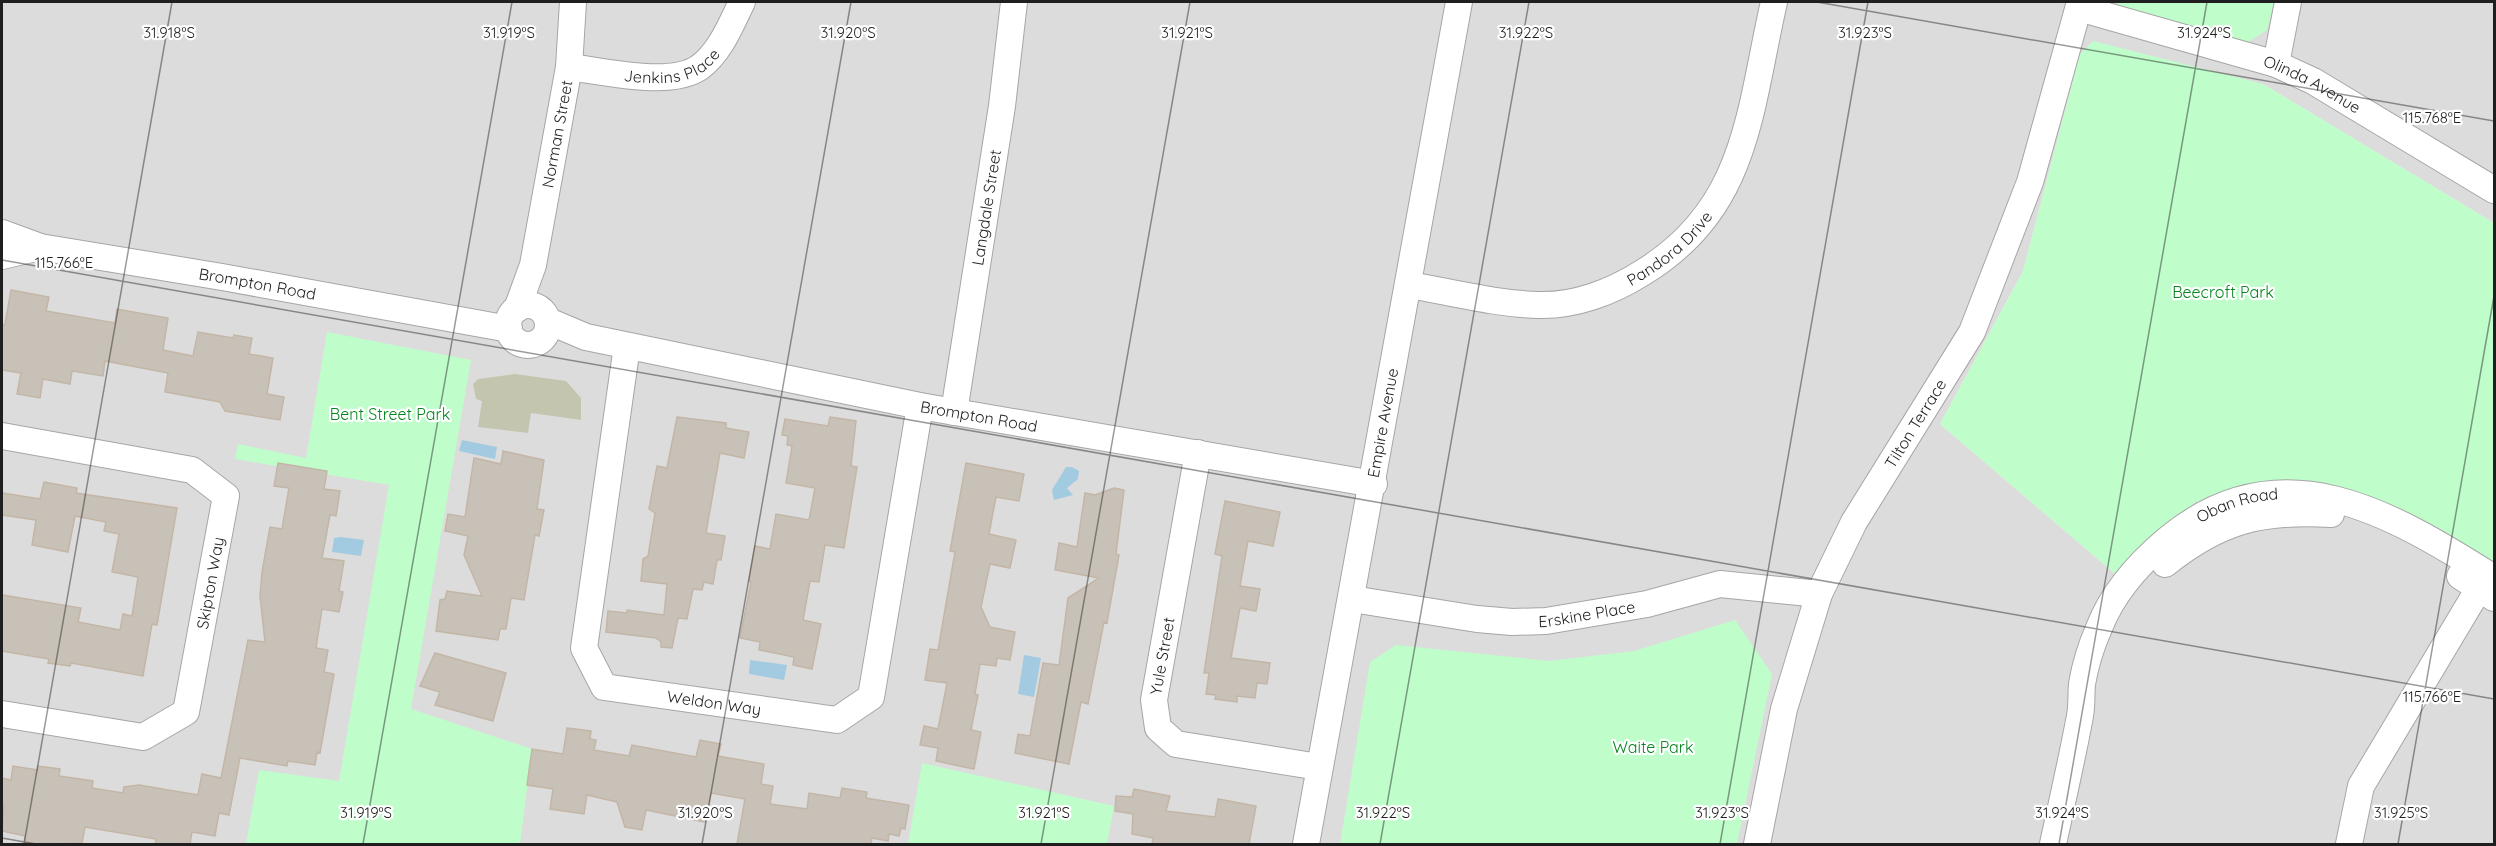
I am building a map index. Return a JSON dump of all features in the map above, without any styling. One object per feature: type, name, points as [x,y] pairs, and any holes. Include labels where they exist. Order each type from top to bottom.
[{"type":"street","name":"Norman Street","points":[[513,318],[533,264],[569,68],[573,2]]},
{"type":"street","name":"Jenkins Place","points":[[569,68],[666,78],[699,68],[721,44],[742,2]]},
{"type":"street","name":"Langdale Street","points":[[954,412],[1002,106],[1014,2]]},
{"type":"street","name":"Empire Avenue","points":[[1306,844],[1374,484],[1459,2]]},
{"type":"street","name":"Pandora Drive","points":[[1409,285],[1519,303],[1553,305],[1610,290],[1659,263],[1704,220],[1730,180],[1740,154],[1774,2]]},
{"type":"street","points":[[2276,64],[2288,2]]},
{"type":"street","name":"Olinda Avenue","points":[[2079,5],[2276,64],[2313,81],[2494,190]]},
{"type":"street","name":"Tilton Terrace","points":[[1756,844],[1784,710],[1819,594],[1854,522],[1972,332],[2030,182],[2079,5]]},
{"type":"street","name":"Brompton Road","points":[[2,233],[40,247],[222,277],[436,317],[473,321],[513,318],[532,306],[544,326],[586,338],[920,406],[1374,484]]},
{"type":"street","name":"Brompton Road","points":[[2,256],[40,247]]},
{"type":"street","name":"Norman Street","points":[[533,264],[544,326]]},
{"type":"street","points":[[513,318],[512,336],[525,345],[544,326]]},
{"type":"street","name":"Weldon Way","points":[[627,346],[584,648],[604,687],[837,720],[871,697],[920,406]]},
{"type":"street","name":"Skipton Way","points":[[2,436],[192,470],[226,496],[186,712],[143,737],[2,714]]},
{"type":"street","name":"Yule Street","points":[[1198,453],[1154,700],[1158,728],[1176,744],[1319,767]]},
{"type":"street","name":"Oban Road","points":[[2053,844],[2081,712],[2082,683],[2097,631],[2108,605],[2148,556],[2198,516],[2254,497],[2289,493],[2335,497],[2383,513],[2489,584]]},
{"type":"street","name":"Erskine Place","points":[[1352,599],[1443,615],[1512,622],[1546,621],[1647,604],[1720,584],[1819,594]]},
{"type":"street","points":[[2349,844],[2361,786],[2489,584]]},
{"type":"shaded area","points":[[2,2],[2494,2],[2494,223],[2263,84],[2080,54],[2023,271],[1940,424],[2120,578],[2195,502],[2283,483],[2494,579],[2494,844],[2,844]]},
{"type":"shaded area","points":[[515,374],[566,381],[581,398],[581,420],[531,413],[528,433],[478,427],[482,401],[476,399],[473,384],[478,379]]},
{"type":"green space","points":[[2116,2],[2274,2],[2267,30],[2242,46],[2122,11]]},
{"type":"green space","name":"Beecroft Park","points":[[2093,41],[2263,84],[2494,223],[2494,579],[2283,483],[2195,502],[2120,578],[1940,424],[2023,271],[2080,54]]},
{"type":"green space","name":"Bent Street Park","points":[[327,332],[471,360],[411,709],[532,749],[520,844],[246,844],[259,770],[339,781],[389,485],[235,459],[238,444],[306,458]]},
{"type":"green space","name":"Waite Park","points":[[1735,620],[1772,674],[1737,844],[1340,844],[1370,662],[1396,645],[1549,661],[1634,651]]},
{"type":"green space","points":[[922,763],[1114,806],[1107,844],[908,844]]},
{"type":"water","points":[[462,440],[497,447],[495,459],[459,451]]},
{"type":"water","points":[[1066,467],[1079,471],[1078,479],[1067,488],[1073,495],[1054,500],[1052,490]]},
{"type":"water","points":[[334,538],[364,540],[361,556],[332,552]]},
{"type":"water","points":[[1024,655],[1041,658],[1034,697],[1018,694]]},
{"type":"water","points":[[750,660],[787,665],[784,680],[749,674]]},
{"type":"building","points":[[11,290],[49,297],[46,311],[115,323],[117,309],[168,318],[163,350],[193,356],[198,332],[233,338],[234,335],[252,338],[249,354],[273,358],[267,394],[284,397],[280,420],[225,411],[220,402],[165,392],[168,373],[105,361],[103,376],[72,371],[70,384],[43,379],[40,398],[17,394],[21,373],[2,370],[2,327],[5,324]]},
{"type":"building","points":[[677,417],[726,423],[726,428],[749,432],[744,458],[720,453],[706,533],[725,536],[721,560],[717,560],[713,584],[704,582],[702,590],[693,589],[687,619],[678,618],[672,648],[661,647],[661,642],[656,638],[606,632],[608,611],[627,613],[627,610],[664,615],[667,584],[641,581],[643,559],[648,556],[655,513],[649,509],[657,466],[667,468]]},
{"type":"building","points":[[830,417],[856,421],[851,466],[857,467],[844,548],[825,545],[819,582],[810,581],[803,620],[821,624],[812,669],[793,665],[794,657],[759,650],[760,642],[740,638],[751,582],[749,581],[755,546],[770,549],[776,514],[809,520],[815,488],[786,483],[792,446],[787,445],[788,436],[782,435],[785,419],[828,426]]},
{"type":"building","points":[[503,451],[544,460],[537,509],[544,510],[539,536],[535,535],[524,600],[511,598],[506,629],[500,629],[498,640],[436,631],[440,600],[445,599],[447,591],[482,596],[464,555],[468,536],[445,531],[448,514],[465,517],[474,458],[501,464]]},
{"type":"building","points":[[278,463],[327,471],[324,489],[340,491],[336,516],[330,515],[322,558],[344,561],[339,591],[343,592],[339,612],[322,609],[316,648],[328,650],[324,672],[334,674],[320,753],[317,752],[315,765],[288,761],[287,766],[240,758],[229,815],[219,813],[215,836],[192,832],[190,844],[155,844],[156,839],[85,827],[82,843],[24,844],[25,836],[2,831],[4,806],[2,806],[2,778],[11,780],[13,766],[38,770],[38,766],[60,769],[59,776],[93,781],[92,788],[123,793],[124,787],[139,785],[198,795],[202,774],[221,778],[248,640],[265,642],[260,596],[262,572],[270,527],[282,529],[289,488],[274,486]]},
{"type":"building","points":[[966,463],[1024,474],[1019,501],[996,497],[989,534],[1016,540],[1010,568],[990,564],[981,607],[990,627],[1015,632],[1010,660],[997,658],[996,666],[980,664],[975,694],[978,695],[971,730],[981,732],[974,769],[936,761],[938,748],[920,745],[924,726],[938,729],[947,683],[925,680],[930,649],[938,650],[955,552],[950,551]]},
{"type":"building","points":[[44,482],[77,488],[76,493],[177,508],[157,625],[152,624],[143,676],[71,663],[70,666],[48,663],[49,659],[2,651],[2,595],[81,608],[78,622],[120,630],[123,614],[132,616],[138,577],[112,572],[119,534],[104,531],[106,522],[75,516],[68,552],[32,545],[36,520],[2,515],[2,493],[40,499]]},
{"type":"building","points":[[1114,488],[1124,490],[1116,554],[1119,555],[1107,623],[1104,622],[1088,704],[1081,702],[1069,764],[1015,753],[1018,734],[1030,736],[1043,663],[1059,665],[1068,598],[1099,578],[1055,570],[1059,543],[1077,547],[1085,493],[1095,495]]},
{"type":"building","points":[[1225,501],[1280,512],[1273,546],[1248,541],[1240,586],[1260,589],[1256,611],[1240,608],[1231,658],[1270,663],[1267,684],[1257,683],[1255,698],[1237,696],[1237,702],[1215,699],[1216,695],[1206,694],[1209,673],[1204,673],[1222,556],[1215,554]]},
{"type":"building","points":[[435,653],[506,673],[493,721],[435,705],[440,692],[420,686]]},
{"type":"building","points":[[567,728],[591,731],[590,739],[596,740],[594,750],[629,756],[632,745],[696,757],[700,740],[721,744],[718,756],[764,764],[761,784],[773,786],[770,804],[807,809],[809,793],[840,798],[842,788],[867,792],[866,798],[909,805],[905,829],[901,828],[899,836],[889,834],[888,841],[872,838],[871,844],[737,844],[745,799],[711,793],[705,822],[646,810],[642,830],[625,827],[617,802],[587,795],[584,814],[550,809],[553,789],[527,785],[532,749],[563,754]]},
{"type":"building","points":[[1134,789],[1170,796],[1166,811],[1215,817],[1218,799],[1256,806],[1249,844],[1152,844],[1153,838],[1132,834],[1133,814],[1115,811],[1116,796],[1132,797]]}]
